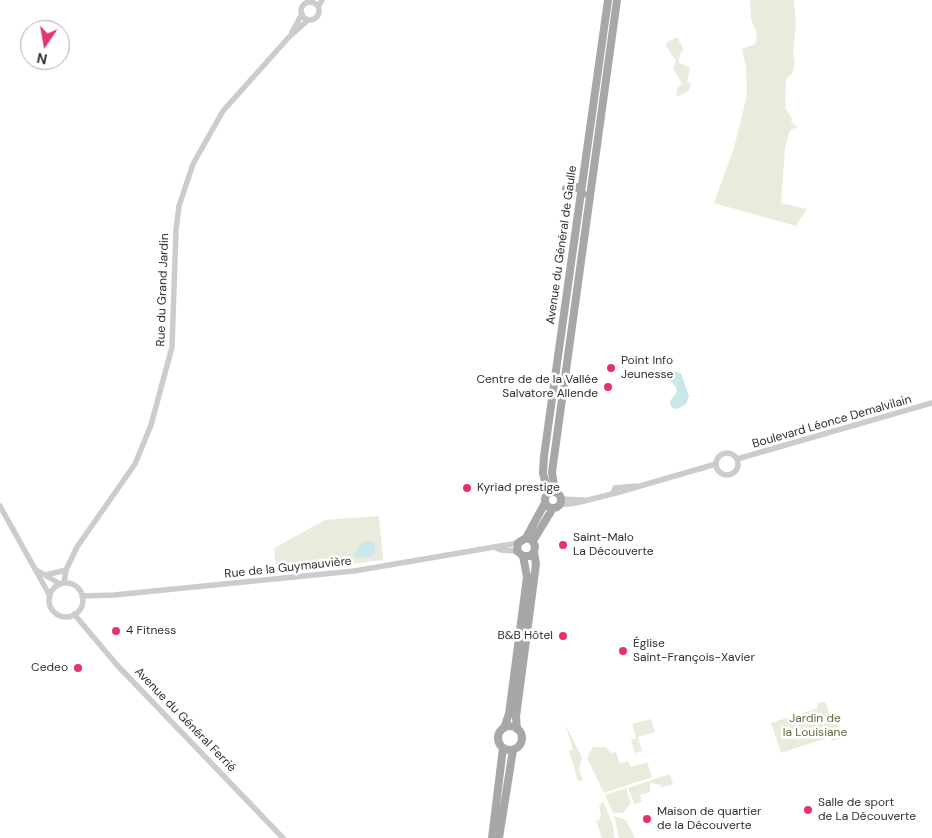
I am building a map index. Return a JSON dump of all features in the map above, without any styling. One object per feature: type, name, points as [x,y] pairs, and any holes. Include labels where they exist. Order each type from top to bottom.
[{"type":"main road","name":"Avenue du Général de Gaulle","points":[[551,493],[543,473],[544,456],[608,0]]},
{"type":"main road","name":"Avenue du Général de Gaulle","points":[[551,493],[552,472],[617,0]]},
{"type":"main road","points":[[581,194],[588,205]]},
{"type":"main road","points":[[529,540],[545,502],[551,493],[558,504]]},
{"type":"main road","points":[[545,502],[558,504]]},
{"type":"main road","points":[[519,550],[558,504]]},
{"type":"main road","points":[[517,729],[516,717],[536,576],[535,546],[529,540]]},
{"type":"main road","points":[[519,550],[530,556],[534,552]]},
{"type":"main road","points":[[492,838],[504,748],[498,739],[509,714],[527,577],[519,550]]},
{"type":"main road","points":[[504,728],[511,727],[517,729],[521,734],[522,741],[519,747],[513,750],[504,748]]},
{"type":"main road","points":[[499,838],[513,750]]},
{"type":"street","points":[[318,7],[311,1],[302,7],[302,14],[308,20],[318,16],[318,7],[322,0]]},
{"type":"street","name":"Rue du Grand Jardin","points":[[289,37],[302,14]]},
{"type":"street","name":"Rue du Grand Jardin","points":[[62,584],[66,570],[89,529],[135,464],[151,425],[172,347],[176,230],[180,206],[193,164],[223,112],[289,37],[308,20]]},
{"type":"street","name":"Boulevard Léonce Demalvilain","points":[[737,460],[932,403]]},
{"type":"street","points":[[724,454],[730,454],[737,460],[736,470],[728,476],[718,471],[716,464],[718,458],[724,454]]},
{"type":"street","points":[[558,504],[613,493],[616,488],[636,486],[716,464]]},
{"type":"street","points":[[0,506],[50,596]]},
{"type":"street","name":"Rue de la Guymauvière","points":[[82,596],[114,595],[336,573],[494,547],[519,550]]},
{"type":"street","points":[[46,575],[66,570]]},
{"type":"street","points":[[38,572],[62,584],[74,585],[82,596],[82,603],[74,614],[65,617],[56,613],[50,605],[50,596],[53,589],[62,584]]},
{"type":"street","name":"Avenue du Général Ferrié","points":[[74,614],[118,664],[283,838]]},
{"type":"green space","points":[[750,0],[794,0],[796,24],[793,51],[795,64],[792,73],[786,79],[785,108],[792,118],[791,122],[798,127],[790,130],[785,148],[781,203],[807,209],[796,226],[714,203],[734,148],[747,95],[746,67],[742,49],[755,44],[757,34],[751,19]]},
{"type":"green space","points":[[677,37],[684,50],[681,52],[678,62],[690,68],[687,82],[691,83],[689,91],[679,96],[676,95],[678,87],[682,84],[673,68],[676,61],[666,46],[666,43]]},
{"type":"green space","points":[[379,516],[383,560],[277,573],[274,548],[325,520]]},
{"type":"green space","name":"Jardin de la Louisiane","points":[[825,701],[830,716],[835,714],[842,738],[832,741],[830,737],[781,753],[771,723],[818,708],[817,703]]},
{"type":"green space","points":[[651,719],[655,732],[638,737],[642,751],[635,753],[631,740],[636,738],[632,724]]},
{"type":"green space","points":[[565,724],[582,757],[579,770],[583,780],[578,781],[569,751],[573,749]]},
{"type":"green space","points":[[593,747],[605,747],[611,753],[616,752],[620,763],[628,761],[631,767],[647,762],[652,777],[604,793],[587,758]]},
{"type":"green space","points":[[670,774],[673,784],[661,788],[661,785],[650,783],[650,792],[640,795],[642,802],[634,804],[628,788]]},
{"type":"green space","points":[[626,788],[631,803],[623,813],[613,813],[605,795]]},
{"type":"green space","points":[[603,801],[612,822],[615,838],[602,838],[596,821],[599,820],[601,815],[599,807]]},
{"type":"green space","points":[[614,816],[626,820],[635,838],[619,838]]},
{"type":"water","points":[[671,370],[681,373],[689,396],[686,404],[678,409],[672,408],[670,404],[670,401],[677,392],[676,387],[667,375]]},
{"type":"water","points":[[364,541],[371,541],[375,544],[375,553],[371,557],[360,558],[353,555]]},
{"type":"place","name":"Point Info Jeunesse","points":[[611,368]]},
{"type":"place","name":"Centre de de la Vallée Salvatore Allende","points":[[608,387]]},
{"type":"place","name":"Kyriad prestige","points":[[467,488]]},
{"type":"place","name":"Saint-Malo La Découverte","points":[[563,545]]},
{"type":"place","name":"4 Fitness","points":[[116,631]]},
{"type":"place","name":"B&B Hôtel","points":[[563,636]]},
{"type":"place","name":"Église Saint-François-Xavier","points":[[623,651]]},
{"type":"place","name":"Cedeo","points":[[78,668]]},
{"type":"place","name":"Salle de sport de La Découverte","points":[[808,810]]},
{"type":"place","name":"Maison de quartier de la Découverte","points":[[647,819]]}]
